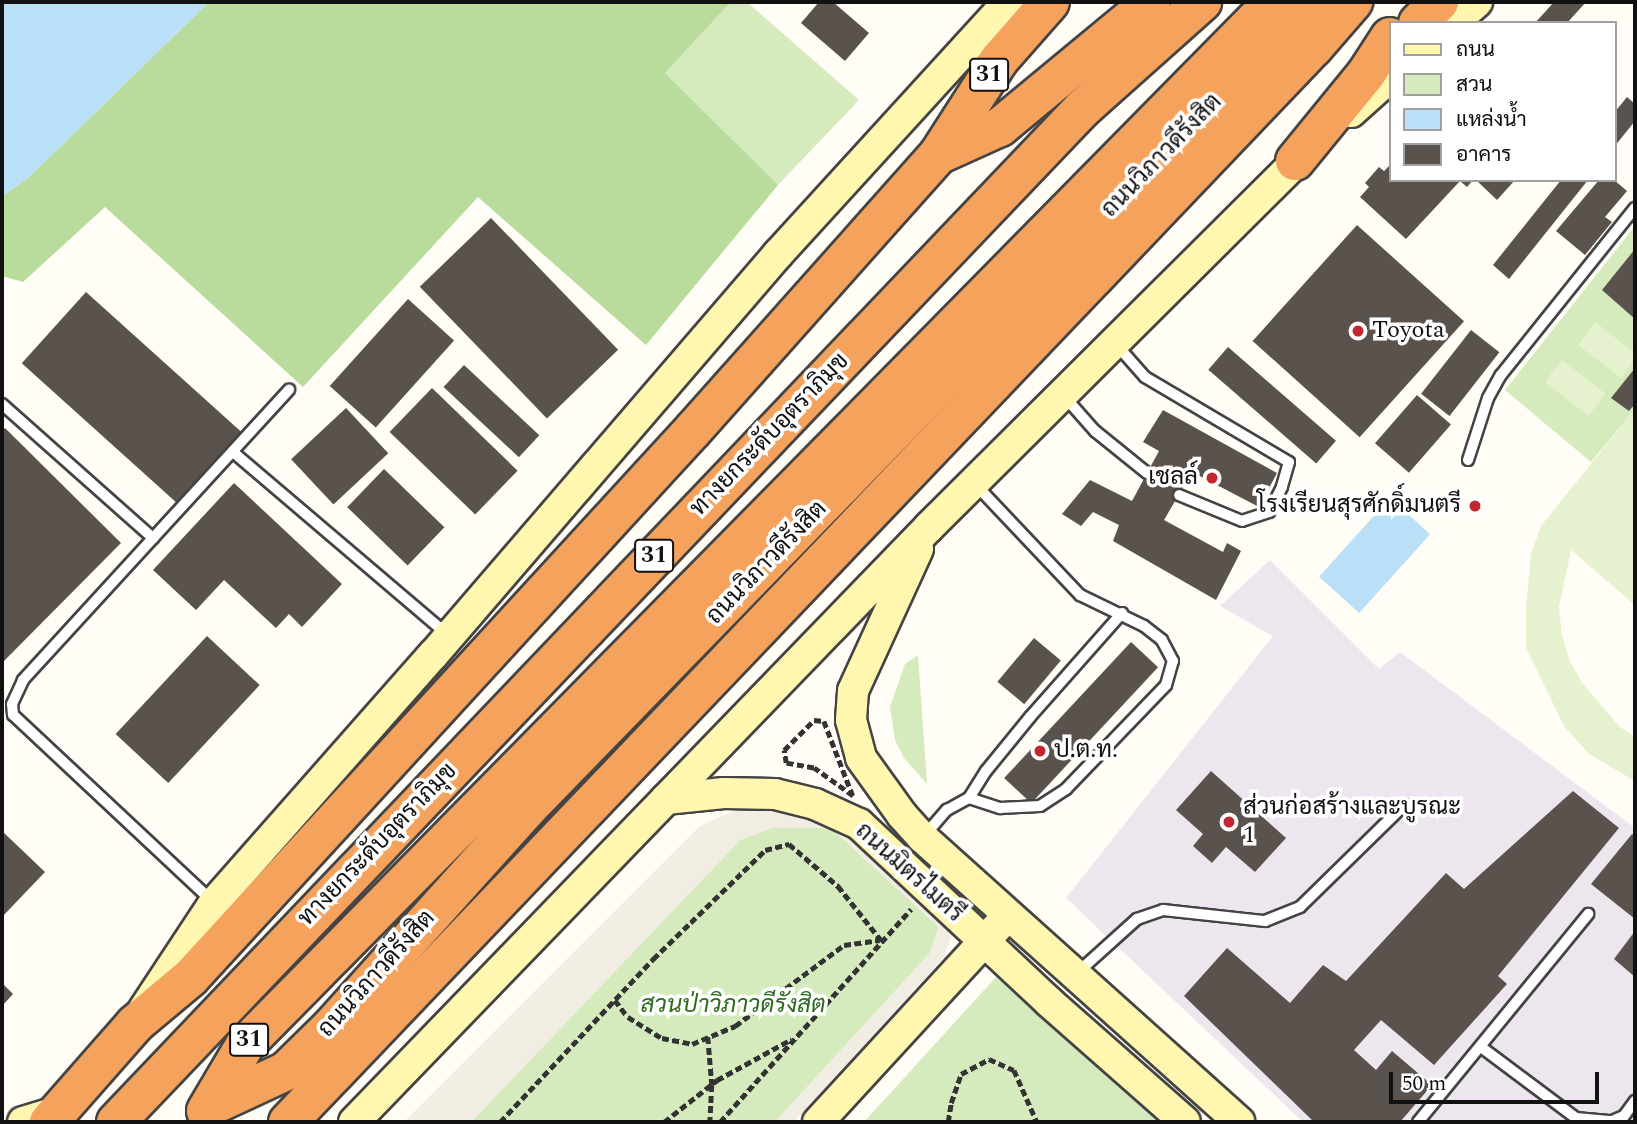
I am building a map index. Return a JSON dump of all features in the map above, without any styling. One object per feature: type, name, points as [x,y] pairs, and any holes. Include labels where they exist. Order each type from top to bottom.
[{"type":"highway","name":"31","points":[[54,1117],[135,1024],[191,977],[298,857],[480,665],[938,155],[999,60],[1051,2]]},
{"type":"highway","points":[[938,155],[1000,127],[1151,2]]},
{"type":"highway","name":"ทางยกระดับอุตราภิมุข","points":[[116,1122],[1082,109],[1202,2]]},
{"type":"highway","name":"ทางยกระดับอุตราภิมุข","points":[[204,1114],[245,1045],[302,985],[1273,2]]},
{"type":"highway","name":"ถนนวิภาวดีรังสิต","points":[[204,1114],[286,1071],[330,1028],[526,810],[1312,2]]},
{"type":"highway","points":[[288,1122],[1314,47],[1353,2]]},
{"type":"highway","points":[[1403,21],[1417,2]]},
{"type":"highway","points":[[1420,21],[1439,2]]},
{"type":"highway","points":[[1295,161],[1382,67],[1388,44]]},
{"type":"main road","name":"31","points":[[135,1024],[170,964],[214,903],[449,636],[778,254],[1008,2]]},
{"type":"main road","points":[[1455,21],[1477,2]]},
{"type":"main road","points":[[354,1122],[973,482],[1295,161]]},
{"type":"main road","points":[[929,527],[853,691],[851,720],[861,758],[902,815],[923,838],[1239,1122]]},
{"type":"main road","name":"ถนนมิตรไมตรี","points":[[666,799],[724,793],[775,794],[815,804],[859,824],[1185,1122]]},
{"type":"main road","points":[[984,941],[1007,916]]},
{"type":"main road","name":"ถนนมิตรไมตรี","points":[[818,1122],[984,941]]},
{"type":"main road","points":[[23,1122],[54,1117]]},
{"type":"lane","points":[[1468,460],[1488,398],[1502,375],[1635,208]]},
{"type":"lane","points":[[1114,341],[1145,377],[1289,462],[1282,487],[1269,512],[1242,522],[1179,495]]},
{"type":"lane","points":[[214,903],[13,715],[12,704],[23,680],[289,390]]},
{"type":"lane","points":[[1062,393],[1095,431],[1147,472]]},
{"type":"lane","points":[[2,404],[153,538]]},
{"type":"lane","points":[[233,452],[449,636]]},
{"type":"lane","points":[[969,798],[1000,807],[1040,806],[1066,789],[1166,685],[1173,661],[1162,640],[1122,613],[1080,595],[973,482]]},
{"type":"lane","points":[[923,838],[947,810],[969,798],[986,771],[1030,717],[1122,613]]},
{"type":"lane","points":[[1075,975],[1137,919],[1163,910],[1265,921],[1300,908],[1404,804]]},
{"type":"lane","points":[[1423,1121],[1588,914]]},
{"type":"lane","points":[[1481,1047],[1576,1118],[1612,1121],[1624,1116],[1635,1101]]},
{"type":"path","points":[[814,720],[824,721],[853,796],[814,768],[786,762],[784,750],[814,720]]},
{"type":"path","points":[[500,1122],[615,1000],[765,850],[789,844],[838,886],[881,940]]},
{"type":"path","points":[[720,1122],[915,904]]},
{"type":"path","points":[[615,1000],[628,1017],[662,1038],[692,1044],[735,1026],[844,945],[881,940]]},
{"type":"path","points":[[708,1037],[712,1085],[710,1122]]},
{"type":"path","points":[[664,1122],[712,1085],[795,1038]]},
{"type":"path","points":[[948,1122],[951,1102],[961,1074],[989,1059],[1014,1070],[1037,1122]]},
{"type":"shaded area","points":[[1270,560],[1379,669],[1400,652],[1635,828],[1635,1122],[1303,1122],[1066,898],[1273,636],[1220,606]]},
{"type":"shaded area","points":[[780,806],[854,830],[953,932],[944,957],[794,1122],[775,1122],[930,953],[939,927],[831,828],[772,828],[740,840],[471,1122],[404,1122],[700,826],[740,808]]},
{"type":"green space","points":[[209,2],[731,2],[665,73],[778,185],[646,345],[478,197],[303,387],[105,207],[23,282],[2,276],[2,196],[28,178]]},
{"type":"green space","points":[[731,2],[747,2],[859,100],[778,185],[665,73]]},
{"type":"green space","points":[[1635,226],[1635,409],[1591,462],[1505,390]]},
{"type":"green space","points":[[1595,322],[1635,353],[1635,360],[1621,378],[1578,345]]},
{"type":"green space","points":[[1562,360],[1605,394],[1588,416],[1545,382]]},
{"type":"green space","points":[[1635,409],[1635,605],[1571,550],[1559,607],[1562,635],[1570,661],[1582,683],[1620,727],[1635,737],[1635,781],[1589,754],[1564,726],[1526,648],[1526,607],[1531,554],[1541,526]]},
{"type":"green space","points":[[918,655],[927,784],[904,758],[895,740],[890,707],[905,664]]},
{"type":"green space","name":"สวนป่าวิภาวดีรังสิต","points":[[771,828],[831,828],[939,927],[930,953],[775,1122],[471,1122],[740,840]]},
{"type":"green space","points":[[996,977],[1160,1122],[864,1122]]},
{"type":"water","points":[[2,2],[209,2],[28,178],[2,196]]},
{"type":"water","points":[[1390,498],[1430,534],[1359,613],[1319,577]]},
{"type":"building","points":[[819,2],[833,2],[869,33],[845,61],[801,23]]},
{"type":"building","points":[[1554,2],[1586,2],[1569,21],[1537,21]]},
{"type":"building","points":[[1627,97],[1635,104],[1635,121],[1616,145],[1616,111]]},
{"type":"building","points":[[1379,167],[1384,171],[1388,167],[1388,182],[1459,182],[1406,239],[1360,197],[1369,187],[1365,183]]},
{"type":"building","points":[[1478,182],[1513,182],[1497,200]]},
{"type":"building","points":[[1559,182],[1586,182],[1509,279],[1493,265]]},
{"type":"building","points":[[1597,182],[1616,182],[1627,191],[1605,217],[1612,222],[1585,255],[1556,231]]},
{"type":"building","points":[[491,218],[618,350],[547,418],[420,287]]},
{"type":"building","name":"Toyota","points":[[1357,225],[1464,321],[1360,437],[1253,341]]},
{"type":"building","points":[[1635,249],[1635,319],[1602,290]]},
{"type":"building","points":[[86,292],[245,435],[181,507],[22,363]]},
{"type":"building","points":[[408,299],[454,340],[376,427],[330,386]]},
{"type":"building","points":[[1471,330],[1499,352],[1449,416],[1421,394]]},
{"type":"building","points":[[1228,347],[1336,441],[1316,463],[1208,370]]},
{"type":"building","points":[[464,365],[539,435],[519,457],[444,387]]},
{"type":"building","points":[[1635,368],[1635,404],[1629,411],[1611,398]]},
{"type":"building","points":[[432,388],[518,471],[475,515],[390,432]]},
{"type":"building","points":[[1417,395],[1451,425],[1409,473],[1375,443]]},
{"type":"building","points":[[346,408],[388,453],[333,504],[291,459]]},
{"type":"building","points":[[1163,410],[1277,473],[1259,507],[1192,472],[1164,520],[1223,552],[1227,543],[1241,551],[1216,600],[1113,541],[1119,525],[1093,512],[1081,526],[1062,514],[1090,480],[1132,501],[1159,451],[1143,442]]},
{"type":"building","points":[[5,428],[121,543],[2,663],[2,431]]},
{"type":"building","points":[[384,469],[444,527],[408,565],[347,507]]},
{"type":"building","points":[[234,483],[342,584],[302,627],[289,614],[276,628],[224,580],[196,610],[153,570]]},
{"type":"building","points":[[207,636],[260,685],[168,783],[116,734]]},
{"type":"building","points":[[1034,638],[1061,660],[1024,704],[997,682]]},
{"type":"building","points":[[1131,642],[1158,667],[1031,803],[1004,778]]},
{"type":"building","name":"ส่วนก่อสร้างและบูรณะ 1","points":[[1211,771],[1286,838],[1255,872],[1226,847],[1212,863],[1193,846],[1203,834],[1176,810]]},
{"type":"building","points":[[1573,791],[1619,828],[1498,976],[1507,984],[1434,1065],[1381,1020],[1354,1050],[1376,1070],[1392,1051],[1432,1085],[1400,1122],[1314,1122],[1184,996],[1227,948],[1290,1003],[1323,965],[1346,981],[1446,873],[1464,889]]},
{"type":"building","points":[[2,831],[45,872],[2,917]]},
{"type":"building","points":[[1632,834],[1635,836],[1635,919],[1591,884]]},
{"type":"building","points":[[1635,931],[1635,977],[1614,959]]},
{"type":"building","points":[[2,983],[13,994],[2,1006]]},
{"type":"place","name":"Toyota","points":[[1358,331]]},
{"type":"place","name":"เชลล์","points":[[1212,478]]},
{"type":"place","name":"โรงเรียนสุรศักดิ์มนตรี","points":[[1475,506]]},
{"type":"place","name":"ป.ต.ท.","points":[[1040,751]]},
{"type":"place","name":"ส่วนก่อสร้างและบูรณะ 1","points":[[1229,822]]}]
